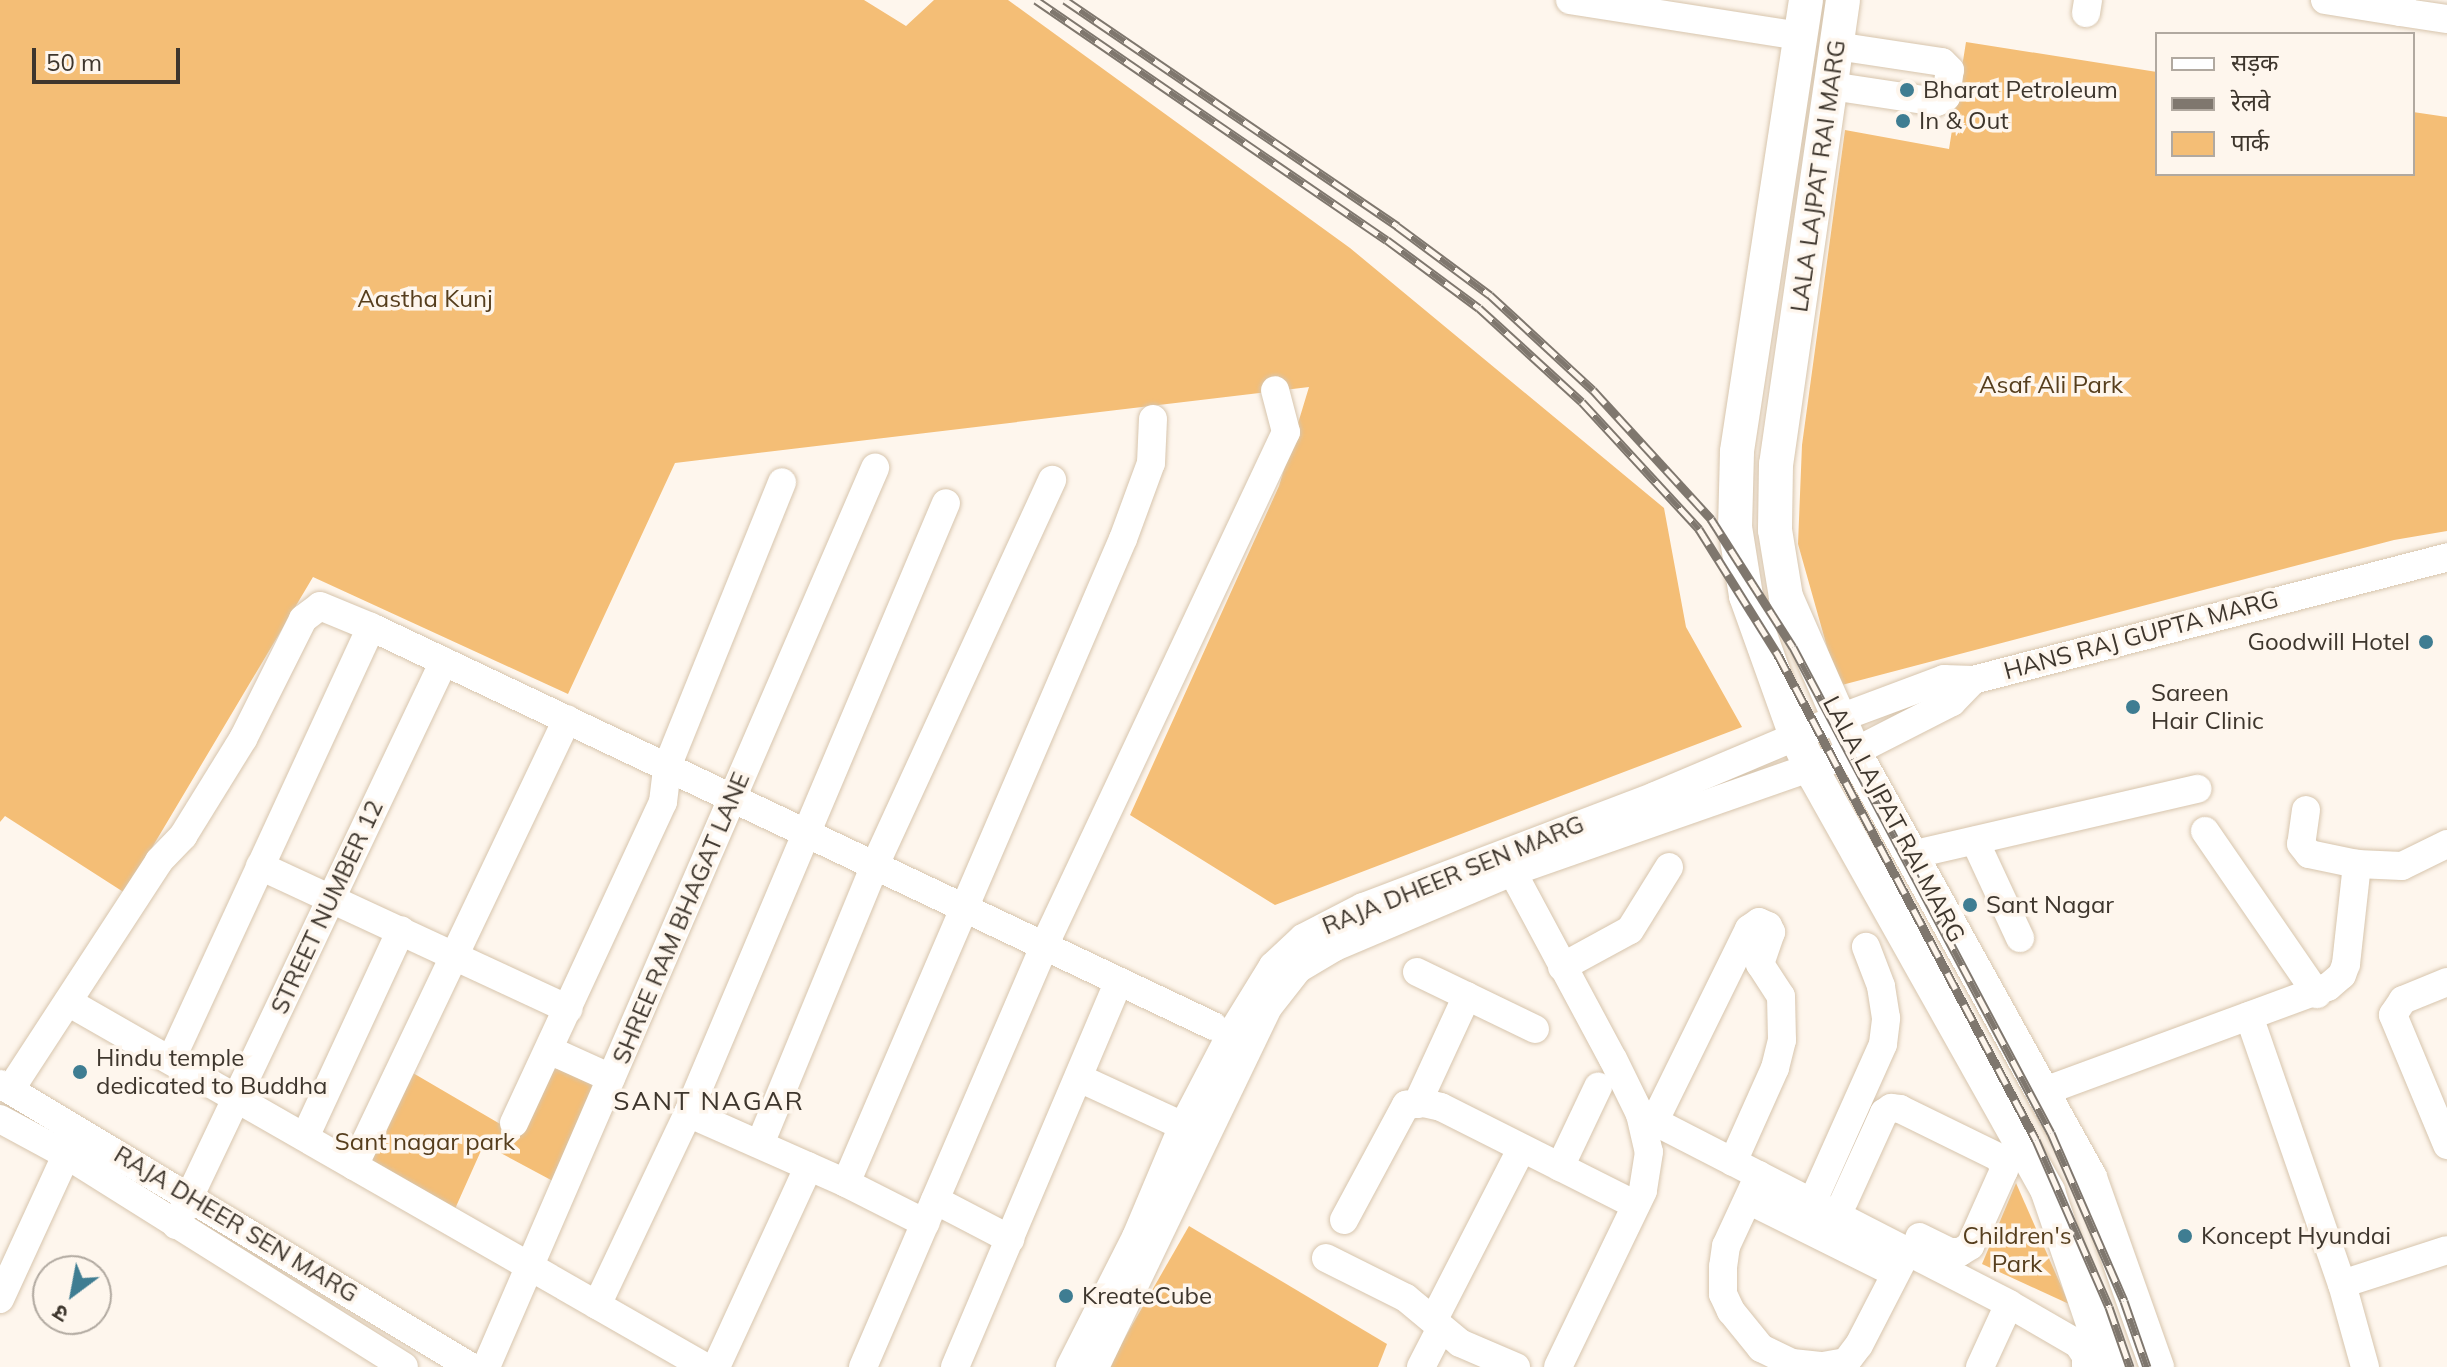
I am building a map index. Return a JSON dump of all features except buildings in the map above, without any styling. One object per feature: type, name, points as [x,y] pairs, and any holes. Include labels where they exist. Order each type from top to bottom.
[{"type":"main road","name":"LALA LAJPAT RAI MARG","points":[[1806,0],[1737,452],[1735,527],[1746,596],[1796,736],[1812,768],[2048,1192],[2108,1367]]},
{"type":"main road","name":"LALA LAJPAT RAI MARG","points":[[1843,0],[1776,464],[1775,530],[1786,597],[1854,752],[2090,1178],[2157,1367]]},
{"type":"street","points":[[1570,0],[1801,36]]},
{"type":"street","points":[[2325,0],[2401,6],[2447,19]]},
{"type":"street","points":[[1831,86],[1937,102],[1946,97],[1950,70],[1942,62],[1836,46]]},
{"type":"street","points":[[863,1367],[1044,946],[1286,432],[1275,390]]},
{"type":"street","points":[[846,1183],[1128,526],[1151,463],[1153,419]]},
{"type":"street","name":"SHREE RAM BHAGAT LANE","points":[[486,1367],[875,468]]},
{"type":"street","points":[[760,1144],[875,865],[1052,480]]},
{"type":"street","points":[[514,1123],[663,802],[667,767],[782,482]]},
{"type":"street","points":[[597,1305],[688,1113],[946,503]]},
{"type":"street","name":"HANS RAJ GUPTA MARG","points":[[1812,768],[1854,752],[1952,702],[1973,680],[2447,557]]},
{"type":"street","points":[[5,1087],[68,1002],[159,861],[183,836],[243,739],[303,619],[320,606],[444,661],[1213,1026]]},
{"type":"street","points":[[171,1060],[371,627]]},
{"type":"street","name":"STREET NUMBER 12","points":[[176,1225],[444,661]]},
{"type":"street","name":"RAJA DHEER SEN MARG","points":[[1070,1367],[1194,1132],[1269,1006],[1298,969],[1335,947],[1507,862],[1655,796],[1837,719],[1944,679],[1973,680]]},
{"type":"street","points":[[354,1166],[567,719]]},
{"type":"street","name":"RAJA DHEER SEN MARG","points":[[1507,862],[1812,768]]},
{"type":"street","points":[[1911,855],[2197,789]]},
{"type":"street","points":[[2306,810],[2302,848],[2309,854],[2357,864],[2402,866],[2447,844]]},
{"type":"street","points":[[2205,831],[2317,994]]},
{"type":"street","points":[[1975,841],[2020,938]]},
{"type":"street","points":[[1507,862],[1562,967],[1648,1117],[1649,1152],[1643,1191],[1558,1367]]},
{"type":"street","points":[[2042,1092],[2317,994],[2342,975],[2346,964],[2357,864]]},
{"type":"street","points":[[260,866],[568,1009]]},
{"type":"street","points":[[1562,967],[1630,930],[1669,867]]},
{"type":"street","points":[[1648,1117],[1749,929],[1759,922],[1768,926],[1771,932],[1760,964],[1781,996],[1782,1040],[1775,1068],[1733,1162]]},
{"type":"street","points":[[305,1137],[401,930]]},
{"type":"street","points":[[1815,1195],[1883,1044],[1886,1018],[1881,986],[1866,947]]},
{"type":"street","points":[[1417,972],[1535,1029]]},
{"type":"street","points":[[955,1367],[1119,981]]},
{"type":"street","points":[[2447,982],[2403,1000],[2393,1015],[2447,1145]]},
{"type":"street","points":[[1417,1104],[1467,996]]},
{"type":"street","points":[[68,1002],[705,1367]]},
{"type":"street","points":[[2249,1016],[2342,1284],[2365,1367]]},
{"type":"street","points":[[549,1050],[611,1078]]},
{"type":"street","points":[[1079,1078],[1194,1132]]},
{"type":"street","name":"RAJA DHEER SEN MARG","points":[[5,1087],[79,1128],[471,1367]]},
{"type":"street","points":[[1560,1167],[1598,1087]]},
{"type":"street","points":[[1344,1220],[1406,1105],[1417,1104],[1441,1107],[1636,1205]]},
{"type":"street","points":[[1753,1188],[1844,1201],[1950,1252],[1960,1252],[1970,1246],[2004,1165],[2000,1158],[1900,1109],[1891,1108],[1884,1113],[1844,1201]]},
{"type":"street","points":[[688,1113],[846,1183],[1010,1239]]},
{"type":"street","points":[[1648,1117],[1733,1162],[1753,1188],[1901,1262],[2009,1304],[2078,1344],[2086,1356],[2086,1367]]},
{"type":"street","name":"RAJA DHEER SEN MARG","points":[[0,1119],[65,1154],[395,1365]]},
{"type":"street","points":[[0,1299],[79,1128]]},
{"type":"street","name":"RAJA DHEER SEN MARG","points":[[1095,1367],[1194,1132]]},
{"type":"street","points":[[1421,1367],[1437,1323],[1522,1148]]},
{"type":"street","points":[[716,1367],[809,1166]]},
{"type":"street","points":[[1753,1188],[1726,1246],[1723,1294],[1745,1333],[1761,1348],[1792,1363],[1823,1366],[1846,1362],[1859,1345],[1901,1262]]},
{"type":"street","points":[[1815,1195],[1901,1262]]},
{"type":"street","points":[[2342,1284],[2447,1250]]},
{"type":"street","points":[[1326,1258],[1406,1298],[1460,1343],[1516,1367]]},
{"type":"street","points":[[1980,1367],[2009,1304]]},
{"type":"green space","name":"Aastha Kunj","points":[[0,0],[864,0],[906,26],[934,0],[1008,0],[1350,248],[1664,508],[1686,627],[1742,727],[1275,905],[1130,815],[1279,486],[1309,387],[675,463],[568,694],[313,577],[125,893],[5,816],[0,822]]},
{"type":"green space","name":"Asaf Ali Park","points":[[1966,42],[2155,72],[2155,176],[2415,176],[2415,112],[2447,117],[2447,531],[2394,540],[1838,686],[1798,544],[1802,445],[1845,130],[1949,149]]},
{"type":"green space","name":"Sant nagar park","points":[[554,1053],[611,1078],[564,1187],[484,1144],[450,1220],[354,1166],[401,1066],[512,1131]]},
{"type":"green space","name":"Children's Park","points":[[2016,1183],[2069,1304],[1982,1264]]},
{"type":"green space","points":[[1189,1226],[1387,1344],[1378,1367],[1108,1367]]},
{"type":"railway","points":[[1036,0],[1387,240],[1479,308],[1582,402],[1699,529],[1778,655],[2036,1140],[2109,1307],[2130,1367]]},
{"type":"railway","points":[[1065,0],[1397,226],[1490,295],[1593,390],[1711,519],[1793,647],[2051,1133],[2124,1301],[2147,1367]]},
{"type":"place","name":"Bharat Petroleum","points":[[1907,90]]},
{"type":"place","name":"In & Out","points":[[1903,121]]},
{"type":"place","name":"Goodwill Hotel","points":[[2426,642]]},
{"type":"place","name":"Sareen Hair Clinic","points":[[2133,707]]},
{"type":"place","name":"Sant Nagar","points":[[1970,905]]},
{"type":"place","name":"Hindu temple dedicated to Buddha","points":[[80,1072]]},
{"type":"place","name":"Koncept Hyundai","points":[[2185,1236]]},
{"type":"place","name":"KreateCube","points":[[1066,1296]]},
{"type":"district","name":"SANT NAGAR","points":[[709,1101]]}]
